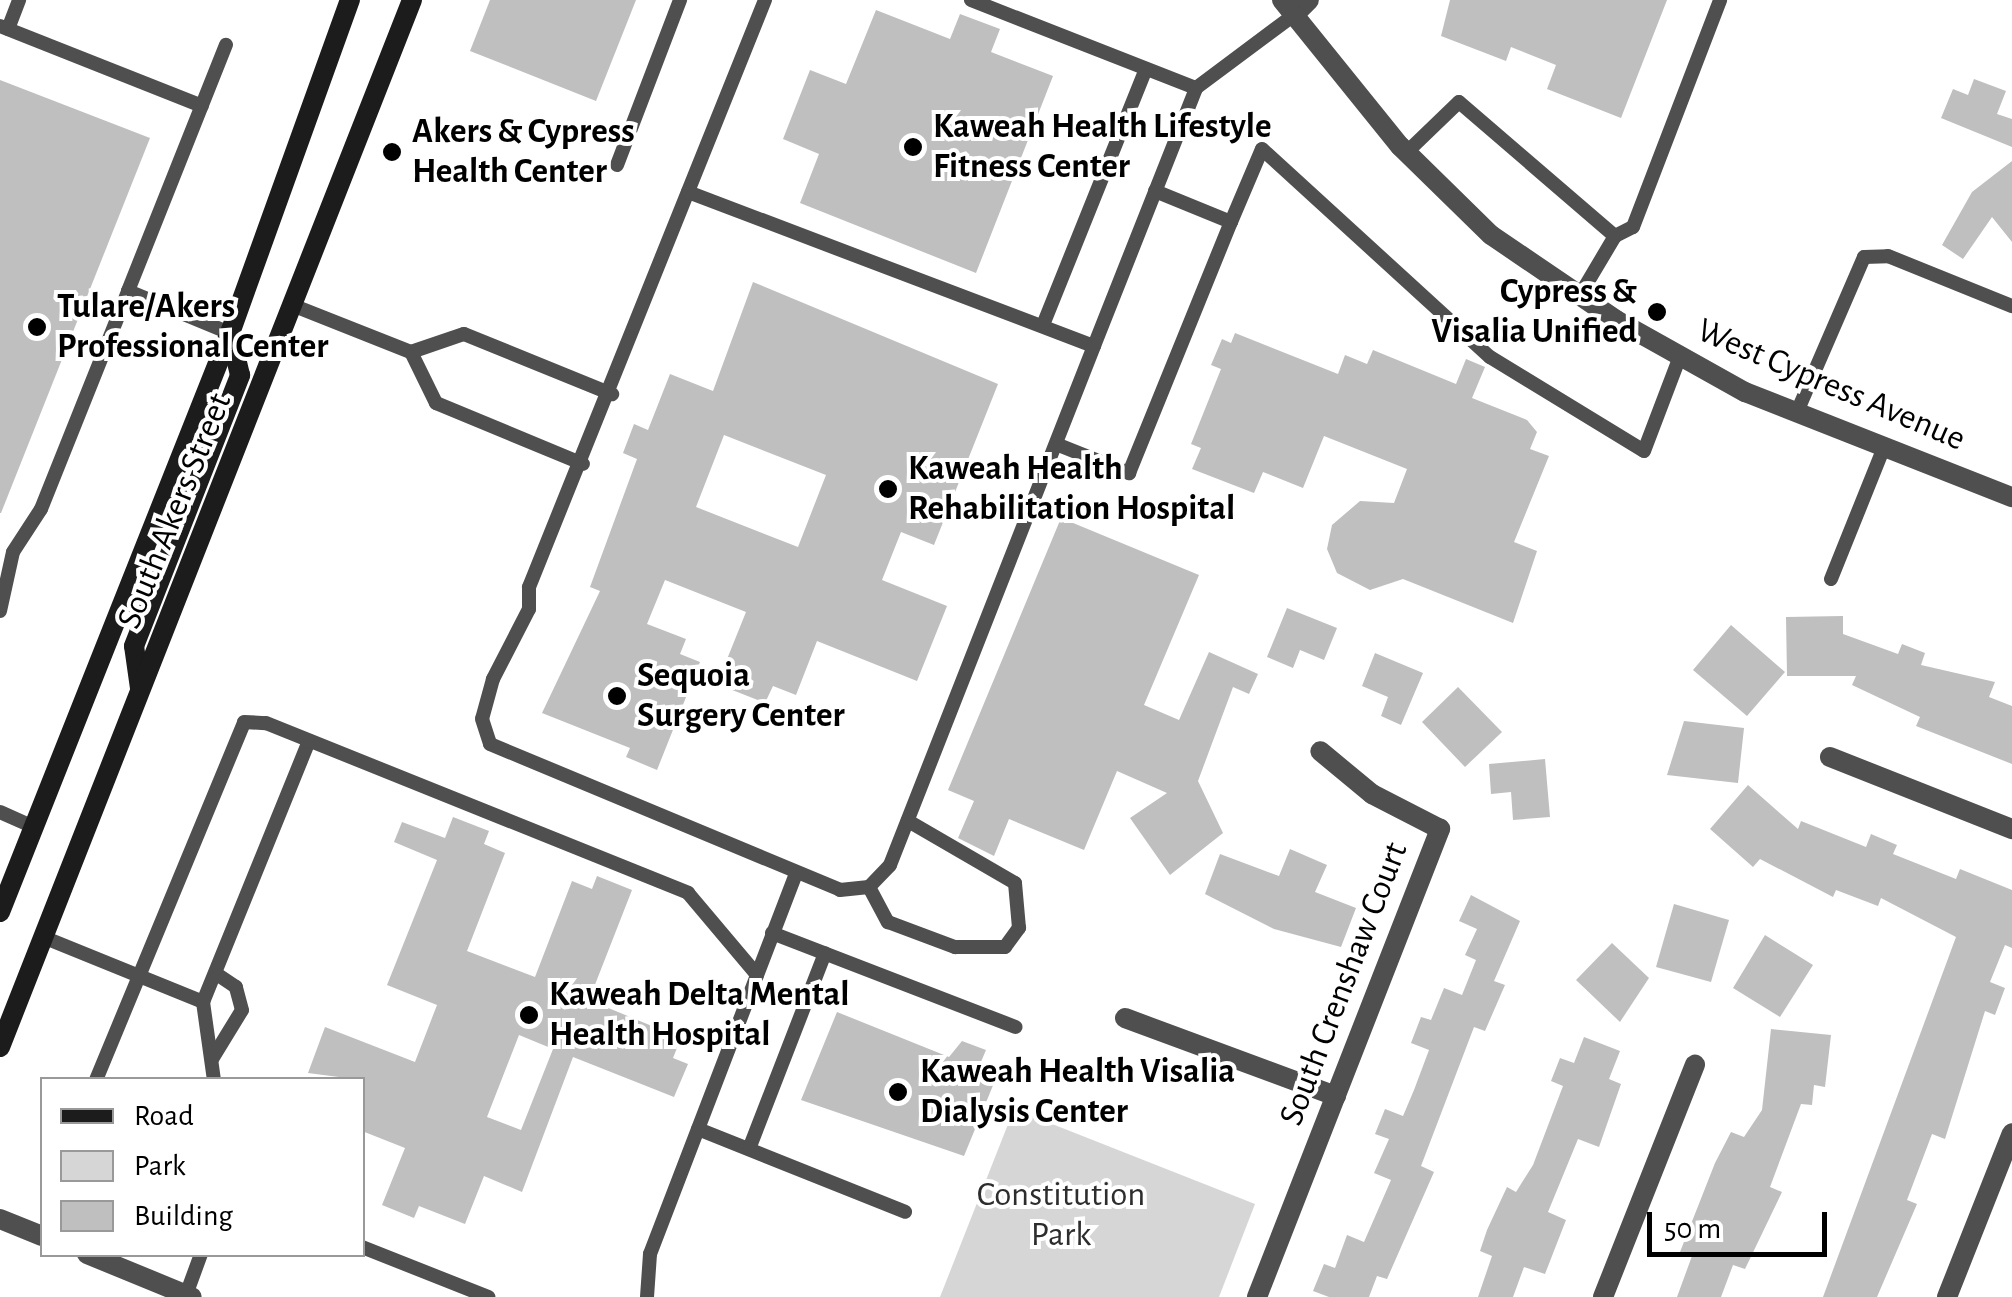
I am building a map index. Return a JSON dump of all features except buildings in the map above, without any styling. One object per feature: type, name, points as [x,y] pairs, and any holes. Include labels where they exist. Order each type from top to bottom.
[{"type":"main road","name":"South Akers Street","points":[[0,912],[230,333],[350,0]]},
{"type":"main road","name":"South Akers Street","points":[[0,1047],[412,0]]},
{"type":"main road","points":[[140,689],[134,646],[240,375],[230,333]]},
{"type":"street","name":"West Cypress Avenue","points":[[1295,5],[1407,152],[1490,235],[1680,356],[1797,412],[2012,498]]},
{"type":"street","name":"South Crenshaw Court","points":[[1257,1297],[1440,829],[1372,794],[1320,750]]},
{"type":"street","points":[[1830,757],[2012,829]]},
{"type":"street","points":[[1125,1018],[1336,1096]]},
{"type":"street","points":[[1604,1297],[1695,1065]]},
{"type":"street","points":[[1947,1297],[2012,1133]]},
{"type":"street","points":[[0,1219],[40,1235]]},
{"type":"street","points":[[93,1257],[189,1296]]},
{"type":"lane","points":[[19,0],[4,27],[202,106]]},
{"type":"lane","points":[[616,165],[680,0]]},
{"type":"lane","points":[[765,0],[612,394],[482,708],[490,744],[840,890],[870,888]]},
{"type":"lane","points":[[971,0],[1196,88]]},
{"type":"lane","points":[[1580,295],[1615,236],[1634,227],[1720,0]]},
{"type":"lane","points":[[870,888],[908,821],[1196,88],[1295,5]]},
{"type":"lane","points":[[0,610],[13,552],[41,510],[226,45]]},
{"type":"lane","points":[[1043,326],[1146,68]]},
{"type":"lane","points":[[1407,152],[1459,102],[1615,236]]},
{"type":"lane","points":[[1056,444],[1129,473],[1262,149],[1490,358],[1644,450],[1680,356]]},
{"type":"lane","points":[[1155,191],[1231,222]]},
{"type":"lane","points":[[688,192],[1094,346]]},
{"type":"lane","points":[[1797,412],[1864,257],[1888,256],[2012,306]]},
{"type":"lane","points":[[128,291],[230,333]]},
{"type":"lane","points":[[292,305],[411,352],[464,334],[612,394]]},
{"type":"lane","points":[[411,352],[436,404],[583,464]]},
{"type":"lane","points":[[1831,579],[1884,447]]},
{"type":"lane","points":[[97,1077],[135,973],[232,737],[244,722],[266,723],[688,893],[757,975]]},
{"type":"lane","points":[[214,1077],[202,1002],[218,975],[309,741]]},
{"type":"lane","points":[[0,812],[33,828]]},
{"type":"lane","points":[[870,888],[888,922],[955,948],[1004,947],[1019,928],[1015,883],[908,821]]},
{"type":"lane","points":[[646,1297],[650,1254],[796,872]]},
{"type":"lane","points":[[772,934],[1015,1027]]},
{"type":"lane","points":[[43,937],[202,1002]]},
{"type":"lane","points":[[749,1149],[825,953]]},
{"type":"lane","points":[[212,1059],[242,1010],[236,987],[218,975]]},
{"type":"lane","points":[[698,1129],[905,1212]]},
{"type":"lane","points":[[365,1248],[488,1297]]},
{"type":"lane","points":[[189,1296],[201,1257]]},
{"type":"green space","name":"Constitution Park","points":[[1014,1109],[1255,1204],[1219,1297],[940,1297]]},
{"type":"place","name":"Kaweah Health Lifestyle Fitness Center","points":[[913,147]]},
{"type":"place","name":"Akers & Cypress Health Center","points":[[392,152]]},
{"type":"place","name":"Cypress & Visalia Unified","points":[[1657,312]]},
{"type":"place","name":"Tulare/Akers Professional Center","points":[[37,327]]},
{"type":"place","name":"Kaweah Health Rehabilitation Hospital","points":[[888,489]]},
{"type":"place","name":"Sequoia Surgery Center","points":[[617,696]]},
{"type":"place","name":"Kaweah Delta Mental Health Hospital","points":[[529,1015]]},
{"type":"place","name":"Kaweah Health Visalia Dialysis Center","points":[[898,1092]]}]
